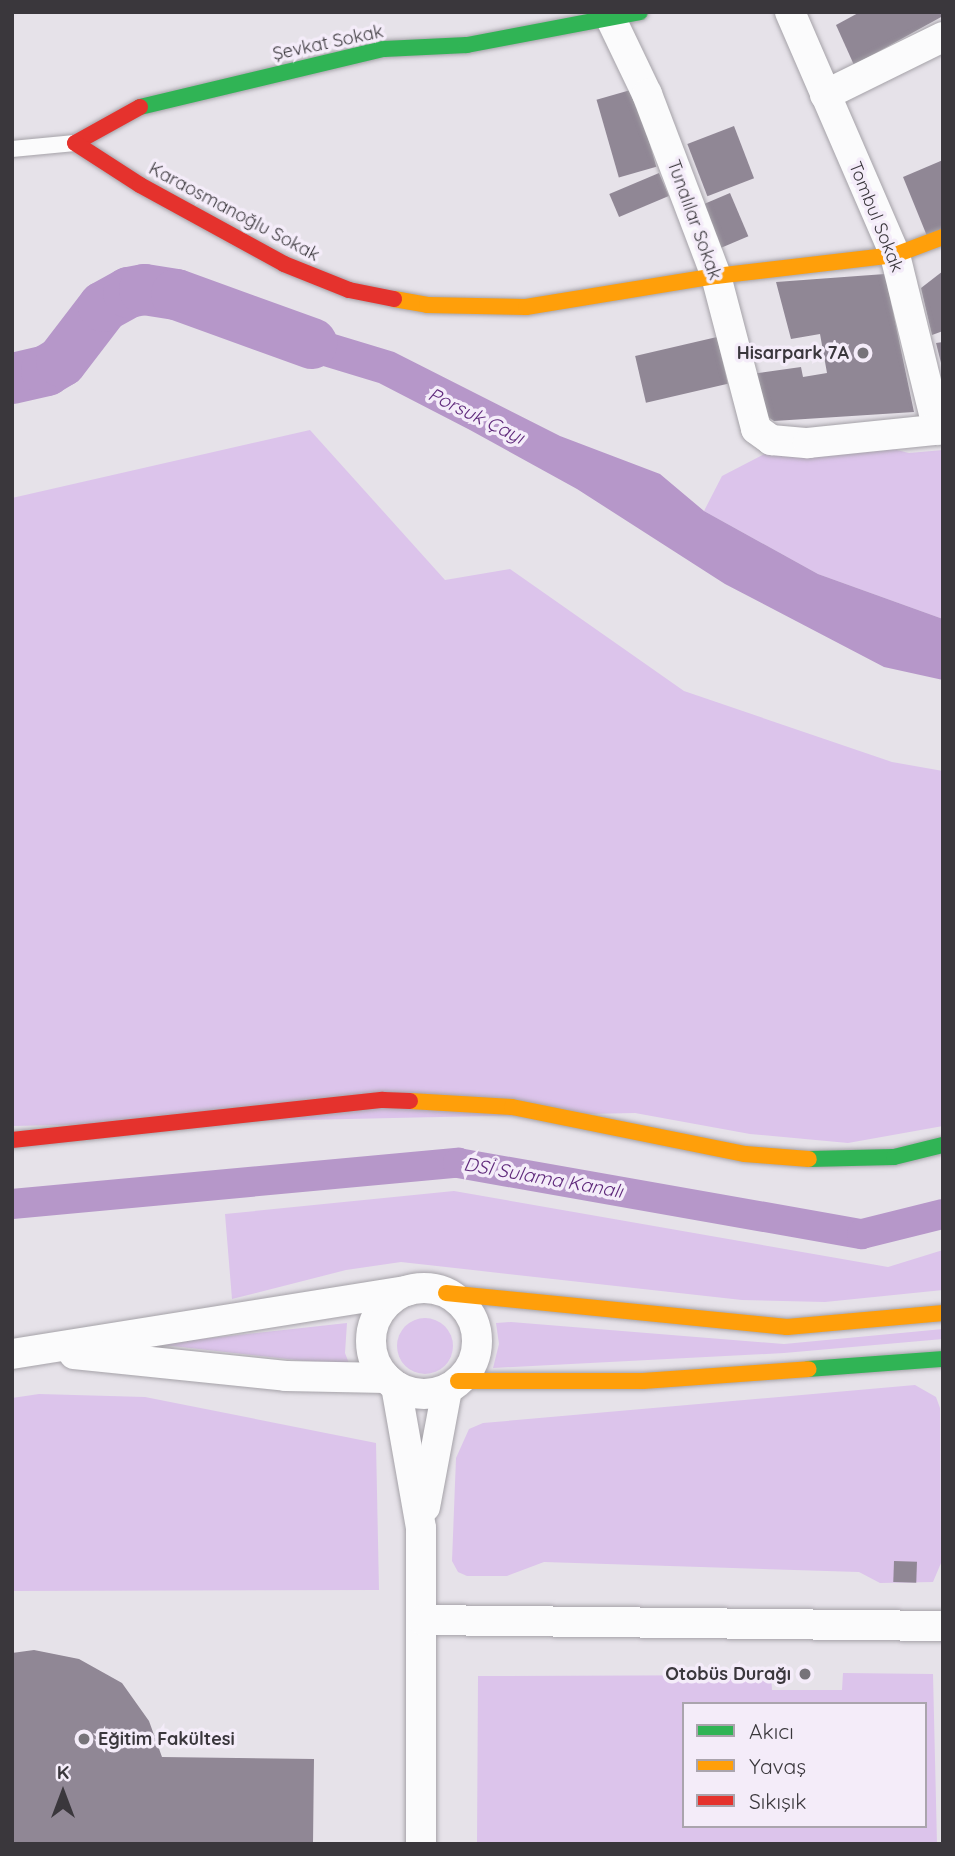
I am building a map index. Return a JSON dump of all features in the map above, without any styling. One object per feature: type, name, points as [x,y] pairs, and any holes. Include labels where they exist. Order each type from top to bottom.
[{"type":"street","name":"Şevkat Sokak","points":[[75,143],[143,106],[225,85],[384,49],[467,45],[640,12]]},
{"type":"street","name":"Tombul Sokak","points":[[790,12],[895,255],[940,430]]},
{"type":"street","name":"Tunalılar Sokak","points":[[611,19],[647,94],[716,276],[756,429],[771,440],[808,443],[940,430]]},
{"type":"street","points":[[825,95],[943,37]]},
{"type":"street","name":"Karaosmanoğlu Sokak","points":[[75,143],[139,185],[272,258],[349,290],[427,304],[526,307],[716,276],[895,255],[943,237]]},
{"type":"street","points":[[12,1140],[383,1100],[512,1107],[745,1154],[805,1159],[894,1157],[943,1145]]},
{"type":"street","points":[[407,1291],[385,1306],[372,1329],[373,1355],[391,1382],[421,1528],[421,1844]]},
{"type":"street","points":[[22,1352],[407,1291],[787,1327],[943,1313]]},
{"type":"street","points":[[421,1528],[453,1385],[473,1360],[476,1334],[466,1310],[446,1293]]},
{"type":"street","points":[[22,1352],[286,1376],[391,1382],[422,1394],[453,1385],[643,1381],[943,1359]]},
{"type":"street","points":[[422,1620],[943,1626]]},
{"type":"lane","points":[[12,149],[75,143]]},
{"type":"shaded area","points":[[310,430],[445,580],[510,569],[684,691],[892,762],[943,771],[943,1126],[848,1143],[750,1134],[635,1113],[12,1126],[12,498]]},
{"type":"shaded area","points":[[889,448],[909,453],[943,450],[943,619],[818,574],[704,511],[722,476],[770,451]]},
{"type":"shaded area","points":[[454,1191],[888,1267],[943,1250],[943,1290],[825,1302],[742,1300],[401,1262],[346,1270],[232,1299],[225,1214]]},
{"type":"shaded area","points":[[419,1318],[431,1318],[441,1322],[449,1330],[453,1346],[449,1362],[441,1370],[431,1374],[419,1374],[409,1370],[401,1362],[397,1352],[397,1340],[401,1330],[409,1322]]},
{"type":"shaded area","points":[[347,1323],[345,1353],[350,1366],[155,1344]]},
{"type":"shaded area","points":[[496,1323],[784,1344],[943,1329],[943,1339],[784,1353],[493,1368],[499,1344]]},
{"type":"shaded area","points":[[915,1385],[936,1397],[940,1408],[941,1563],[933,1582],[880,1583],[859,1572],[544,1562],[507,1576],[467,1576],[458,1572],[452,1561],[456,1458],[469,1429],[483,1423]]},
{"type":"shaded area","points":[[39,1394],[145,1397],[376,1443],[379,1590],[12,1591],[12,1398]]},
{"type":"shaded area","points":[[843,1673],[933,1674],[937,1844],[477,1844],[478,1676],[771,1675],[772,1690],[842,1690]]},
{"type":"water","name":"Porsuk Çayı","points":[[214,317],[295,322],[394,352],[560,436],[660,474],[704,511],[818,574],[943,619],[943,680],[884,667],[725,584],[577,489],[470,430],[379,383],[214,333]]},
{"type":"building","points":[[860,12],[943,12],[943,16],[854,65],[836,25]]},
{"type":"building","points":[[634,89],[656,167],[619,178],[597,100]]},
{"type":"building","points":[[734,126],[754,178],[707,196],[687,144]]},
{"type":"building","points":[[943,160],[943,236],[929,241],[903,177]]},
{"type":"building","points":[[659,173],[669,196],[619,217],[609,194]]},
{"type":"building","points":[[730,193],[748,236],[719,249],[701,206]]},
{"type":"building","points":[[943,271],[943,331],[932,335],[921,288]]},
{"type":"building","name":"Hisarpark 7A","points":[[885,274],[914,412],[774,421],[750,405],[745,375],[801,367],[803,377],[827,373],[820,334],[791,339],[776,282]]},
{"type":"building","points":[[717,337],[728,384],[646,403],[635,356]]},
{"type":"building","points":[[943,342],[943,367],[942,367],[936,343]]},
{"type":"building","points":[[894,1561],[917,1562],[916,1583],[893,1582]]},
{"type":"building","name":"Eğitim Fakültesi","points":[[34,1650],[79,1659],[122,1683],[149,1721],[162,1757],[314,1759],[313,1844],[12,1844],[12,1653]]},
{"type":"waterway","name":"Porsuk Çayı","points":[[12,378],[46,370],[61,361],[103,306],[128,292],[144,289],[176,294],[311,343]]},
{"type":"waterway","name":"DSİ Sulama Kanalı","points":[[12,1204],[458,1163],[862,1234],[943,1214]]},
{"type":"traffic: fast","points":[[140,107],[384,49],[467,45],[640,12]]},
{"type":"traffic: fast","points":[[809,1159],[894,1157],[943,1145]]},
{"type":"traffic: fast","points":[[809,1369],[943,1359]]},
{"type":"traffic: slow","points":[[394,299],[427,305],[526,307],[716,276],[895,255],[943,237]]},
{"type":"traffic: slow","points":[[410,1101],[512,1107],[745,1154],[809,1159]]},
{"type":"traffic: slow","points":[[446,1293],[787,1327],[943,1313]]},
{"type":"traffic: slow","points":[[458,1381],[643,1381],[809,1369]]},
{"type":"traffic: jam","points":[[140,107],[75,143],[140,185],[284,264],[349,290],[394,299]]},
{"type":"traffic: jam","points":[[12,1140],[383,1100],[410,1101]]},
{"type":"place","name":"Hisarpark 7A","points":[[863,353]]},
{"type":"place","name":"Otobüs Durağı","points":[[805,1674]]},
{"type":"place","name":"Eğitim Fakültesi","points":[[84,1739]]}]
